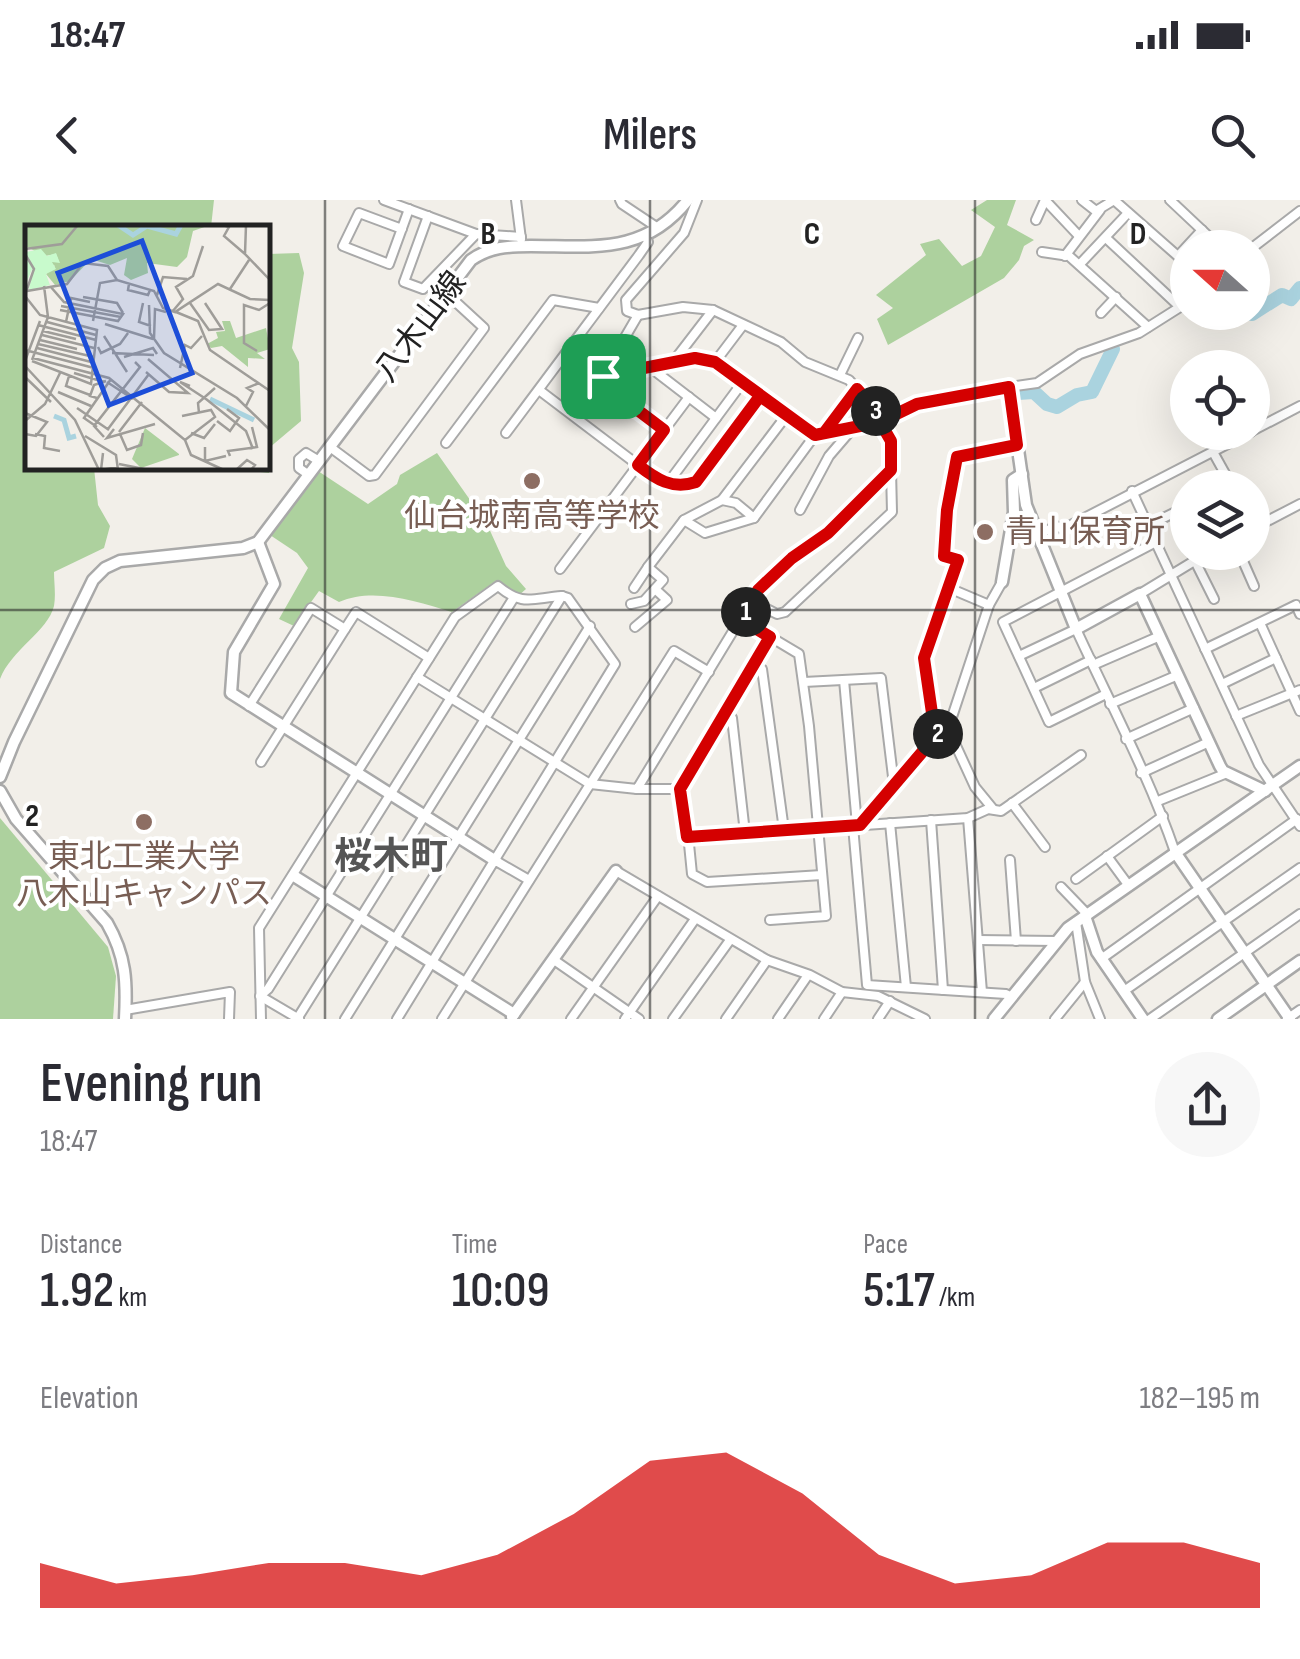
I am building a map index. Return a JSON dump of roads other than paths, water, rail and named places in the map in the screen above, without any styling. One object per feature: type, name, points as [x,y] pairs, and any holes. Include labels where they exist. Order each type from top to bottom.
[{"type":"street","points":[[384,200],[476,234],[521,241],[516,200]]},
{"type":"street","points":[[620,200],[658,228]]},
{"type":"street","name":"八木山線","points":[[262,537],[471,260],[482,252],[521,241],[620,245],[646,236],[688,200]]},
{"type":"street","points":[[697,200],[684,233],[626,300],[628,311],[638,315],[683,307],[712,310],[781,342],[805,362],[840,375],[857,389],[882,420],[891,441],[892,512],[786,612],[776,614],[753,602]]},
{"type":"street","points":[[1036,220],[1045,200],[1078,235]]},
{"type":"street","points":[[1082,200],[1100,210]]},
{"type":"street","points":[[1065,256],[1078,235],[1114,200],[1170,249]]},
{"type":"street","points":[[1170,200],[1202,230]]},
{"type":"street","points":[[402,229],[358,213],[344,246],[389,264],[402,229],[409,209]]},
{"type":"street","points":[[1270,234],[1300,211]]},
{"type":"street","points":[[1080,264],[1128,213]]},
{"type":"street","points":[[428,216],[404,282],[423,289],[476,234]]},
{"type":"street","points":[[506,433],[648,242],[646,236]]},
{"type":"street","points":[[1106,238],[1170,293]]},
{"type":"street","points":[[1042,252],[1065,256],[1080,264],[1148,327]]},
{"type":"street","points":[[330,447],[369,476],[375,475],[484,328],[446,292]]},
{"type":"street","points":[[1101,314],[1116,297]]},
{"type":"street","points":[[446,443],[553,300],[600,308]]},
{"type":"street","points":[[673,363],[712,310]]},
{"type":"street","points":[[572,347],[573,362],[585,376],[598,377],[695,358],[715,362],[786,416],[819,434],[882,420],[917,404],[1037,383],[1080,354],[1148,327],[1170,314]]},
{"type":"street","points":[[598,377],[628,342],[624,339],[638,315]]},
{"type":"street","points":[[715,362],[743,325]]},
{"type":"street","points":[[840,375],[858,338]]},
{"type":"street","points":[[652,368],[716,418]]},
{"type":"street","points":[[598,377],[664,430]]},
{"type":"street","points":[[668,483],[742,383]]},
{"type":"street","points":[[1009,387],[1026,505],[1060,594],[1158,801],[1175,852],[1289,1019],[1300,1010]]},
{"type":"street","points":[[684,520],[706,533],[754,518],[857,389]]},
{"type":"street","points":[[539,390],[659,481],[685,486],[696,482],[760,396]]},
{"type":"street","points":[[560,569],[689,397]]},
{"type":"street","points":[[1270,422],[1300,406]]},
{"type":"street","points":[[634,588],[684,520],[722,500],[786,416]]},
{"type":"street","points":[[800,510],[829,456],[853,428]]},
{"type":"street","points":[[1017,445],[957,457],[947,510],[944,556],[958,560],[924,658],[933,720],[944,727],[975,787],[993,809],[1000,811],[1081,755]]},
{"type":"street","points":[[1038,535],[1056,526],[1063,529],[1216,450]]},
{"type":"street","points":[[1212,452],[1221,470]]},
{"type":"street","points":[[309,475],[299,468],[299,459],[306,453],[319,461]]},
{"type":"street","points":[[637,789],[758,590],[792,558],[828,533],[891,470]]},
{"type":"street","points":[[857,825],[952,718],[989,605],[1002,582],[1014,512],[1012,480],[1022,474]]},
{"type":"street","points":[[1101,958],[1299,821],[1268,788],[1132,492]]},
{"type":"street","points":[[722,500],[736,504],[754,518]]},
{"type":"street","points":[[1270,518],[1300,504]]},
{"type":"street","points":[[1149,525],[1170,515]]},
{"type":"street","points":[[0,777],[80,602],[105,568],[125,560],[243,548],[262,537],[274,584],[234,652],[230,689],[234,696],[529,880]]},
{"type":"street","points":[[1106,694],[1049,722],[1003,622],[1156,542]]},
{"type":"street","points":[[631,604],[644,601],[663,580],[648,567]]},
{"type":"street","points":[[1020,656],[1140,594],[1177,570]]},
{"type":"street","points":[[1200,570],[1214,599]]},
{"type":"street","points":[[1246,570],[1254,586]]},
{"type":"street","points":[[262,1019],[259,928],[455,617],[498,586],[513,599],[568,598],[615,664],[396,1019]]},
{"type":"street","points":[[949,588],[989,605]]},
{"type":"street","points":[[635,626],[667,600],[655,589]]},
{"type":"street","points":[[1140,594],[1220,766],[1268,788]]},
{"type":"street","points":[[260,996],[298,1019],[562,596]]},
{"type":"street","points":[[260,996],[513,599]]},
{"type":"street","points":[[1206,650],[1296,605],[1300,614]]},
{"type":"street","points":[[249,706],[311,608],[345,629]]},
{"type":"street","points":[[261,762],[356,612],[429,658]]},
{"type":"street","points":[[742,620],[799,654],[818,828],[826,916],[770,920]]},
{"type":"street","points":[[1260,622],[1296,691],[1300,711]]},
{"type":"street","points":[[345,1019],[590,626]]},
{"type":"street","points":[[1034,688],[1160,636]]},
{"type":"street","points":[[770,637],[680,789],[692,874],[707,882],[822,875]]},
{"type":"street","points":[[442,1019],[674,651],[709,672]]},
{"type":"street","points":[[1222,684],[1276,658]]},
{"type":"street","points":[[754,665],[762,669],[784,830]]},
{"type":"street","points":[[1110,704],[1178,674]]},
{"type":"street","points":[[417,676],[590,784],[680,789]]},
{"type":"street","points":[[804,682],[881,678],[894,785]]},
{"type":"street","points":[[844,680],[867,985],[1012,997]]},
{"type":"street","points":[[1236,716],[1296,691]]},
{"type":"street","points":[[1126,738],[1194,708]]},
{"type":"street","points":[[727,711],[732,718],[745,832]]},
{"type":"street","points":[[1141,772],[1209,742]]},
{"type":"street","points":[[994,1019],[1056,942],[1083,918],[1300,766]]},
{"type":"street","points":[[1158,801],[1227,772]]},
{"type":"street","points":[[0,791],[16,818],[107,923],[125,965],[125,1014],[230,992],[228,1019]]},
{"type":"street","points":[[1012,803],[1046,848]]},
{"type":"street","points":[[687,837],[968,818],[993,809]]},
{"type":"street","points":[[1076,878],[1164,816]]},
{"type":"street","points":[[968,818],[982,992]]},
{"type":"street","points":[[930,820],[943,990]]},
{"type":"street","points":[[890,823],[906,988]]},
{"type":"street","points":[[1107,856],[1129,886]]},
{"type":"street","points":[[1010,860],[1016,941]]},
{"type":"street","points":[[1124,991],[1300,868]]},
{"type":"street","points":[[294,876],[512,1016],[616,871],[766,960],[842,992],[878,996],[924,1019]]},
{"type":"street","points":[[1061,887],[1083,918],[1101,958],[1143,1019]]},
{"type":"street","points":[[571,1019],[658,896]]},
{"type":"street","points":[[1150,1019],[1300,914]]},
{"type":"street","points":[[1083,918],[1085,982],[1100,1019]]},
{"type":"street","points":[[627,1016],[695,919]]},
{"type":"street","points":[[673,1019],[730,940]]},
{"type":"street","points":[[978,940],[1056,942]]},
{"type":"street","points":[[554,960],[627,1016],[639,1019]]},
{"type":"street","points":[[726,1019],[766,960]]},
{"type":"street","points":[[1218,1019],[1300,961]]},
{"type":"street","points":[[778,1019],[808,975]]},
{"type":"street","points":[[1055,1019],[1085,982]]},
{"type":"street","points":[[824,1019],[842,992]]},
{"type":"street","points":[[878,1019],[890,1001]]},
{"type":"waterway","points":[[1270,303],[1282,295],[1291,299],[1300,288]]},
{"type":"waterway","points":[[1018,393],[1034,392],[1057,407],[1077,395],[1092,392],[1113,349]]},
{"type":"place","name":"仙台城南高等学校","points":[[532,481]]},
{"type":"place","name":"青山保育所","points":[[985,532]]},
{"type":"place","name":"東北工業大学 八木山キャンパス","points":[[144,822]]},
{"type":"district","name":"桜木町","points":[[391,857]]}]
